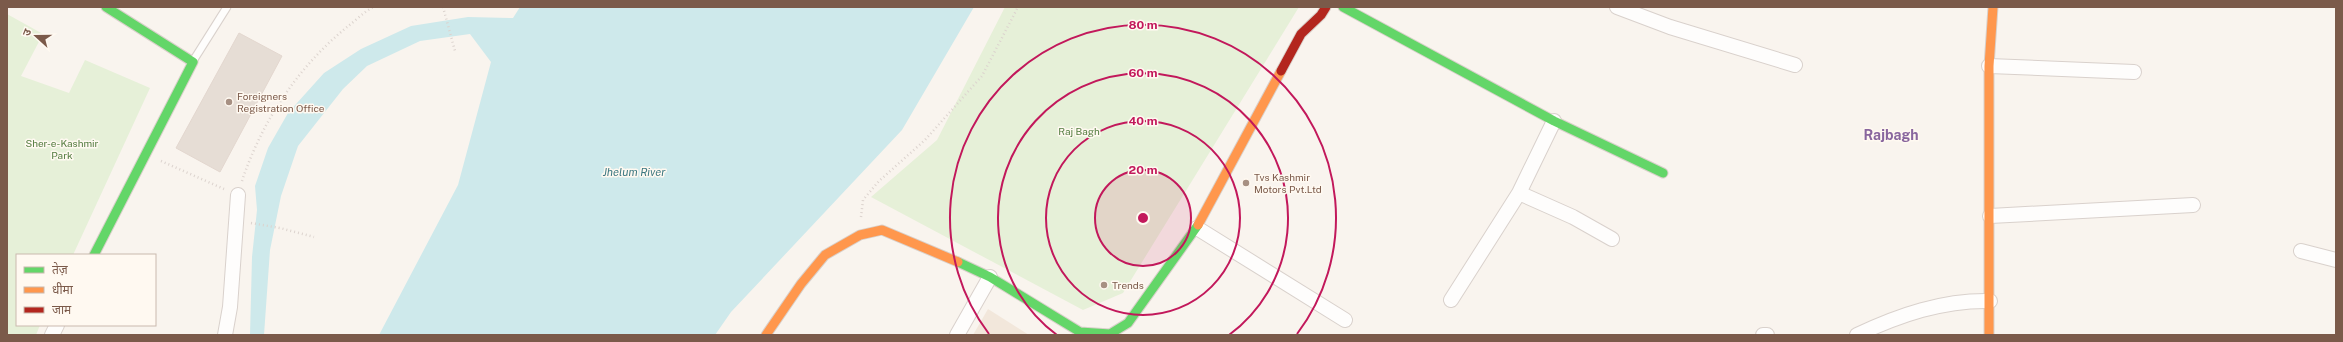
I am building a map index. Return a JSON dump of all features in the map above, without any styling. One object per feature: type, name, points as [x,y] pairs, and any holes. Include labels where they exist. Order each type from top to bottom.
[{"type":"street","points":[[95,254],[193,62],[106,7]]},
{"type":"street","points":[[1343,7],[1554,121],[1663,173]]},
{"type":"street","points":[[1618,7],[1670,27],[1794,65]]},
{"type":"street","points":[[1989,335],[1989,66],[1992,7]]},
{"type":"street","points":[[766,335],[801,284],[825,255],[860,235],[882,230],[916,243],[990,277],[1067,326],[1080,332],[1097,335],[1110,334],[1128,323],[1197,228],[1301,34],[1320,11]]},
{"type":"street","points":[[1301,34],[1302,19]]},
{"type":"street","points":[[1989,66],[2134,72]]},
{"type":"street","points":[[1451,300],[1519,193],[1554,121]]},
{"type":"street","points":[[1519,193],[1572,217],[1612,239]]},
{"type":"street","points":[[225,335],[230,307],[238,195]]},
{"type":"street","points":[[1990,216],[2193,205]]},
{"type":"street","points":[[1197,228],[1345,320]]},
{"type":"street","points":[[2301,251],[2336,260]]},
{"type":"street","points":[[957,335],[990,277]]},
{"type":"street","points":[[1857,335],[1880,324],[1931,308],[1969,301],[1990,301]]},
{"type":"street","points":[[52,335],[56,326]]},
{"type":"lane","points":[[193,62],[227,7]]},
{"type":"path","points":[[146,154],[238,195],[252,152],[290,87],[323,47],[374,7]]},
{"type":"path","points":[[860,235],[863,200],[879,181],[925,140],[982,76],[1018,7]]},
{"type":"path","points":[[443,8],[455,51]]},
{"type":"path","points":[[249,223],[280,228],[314,237]]},
{"type":"shaded area","points":[[988,309],[1029,335],[973,335]]},
{"type":"green space","name":"Raj Bagh","points":[[1005,7],[1299,7],[1123,293],[1083,310],[871,197],[937,140]]},
{"type":"green space","name":"Sher-e-Kashmir Park","points":[[7,14],[43,34],[21,76],[69,93],[85,60],[150,88],[73,254],[16,254],[16,326],[40,326],[36,335],[7,335]]},
{"type":"water","name":"Jhelum River","points":[[520,7],[974,7],[902,130],[731,312],[715,335],[379,335],[458,185],[491,62],[470,34],[420,41],[367,66],[343,89],[298,146],[281,196],[270,250],[264,335],[250,335],[252,257],[257,210],[255,186],[268,148],[288,113],[324,73],[361,49],[411,26],[468,17],[513,18]]},
{"type":"building","name":"Foreigners Registration Office","points":[[239,33],[282,56],[220,172],[176,148]]},
{"type":"traffic: fast","points":[[95,254],[193,62],[106,7]]},
{"type":"traffic: fast","points":[[1343,7],[1554,121],[1663,173]]},
{"type":"traffic: fast","points":[[958,262],[990,277],[1080,332],[1110,334],[1128,323],[1198,225]]},
{"type":"traffic: slow","points":[[1989,335],[1989,66],[1993,7]]},
{"type":"traffic: slow","points":[[1198,225],[1281,71]]},
{"type":"traffic: slow","points":[[766,335],[801,284],[825,255],[860,235],[882,230],[958,262]]},
{"type":"traffic: jam","points":[[1281,71],[1301,34],[1321,15],[1326,7]]},
{"type":"place","name":"Foreigners Registration Office","points":[[229,102]]},
{"type":"place","name":"Tvs Kashmir Motors Pvt.Ltd","points":[[1246,183]]},
{"type":"place","name":"Trends","points":[[1104,285]]},
{"type":"district","name":"Rajbagh","points":[[1891,135]]}]
